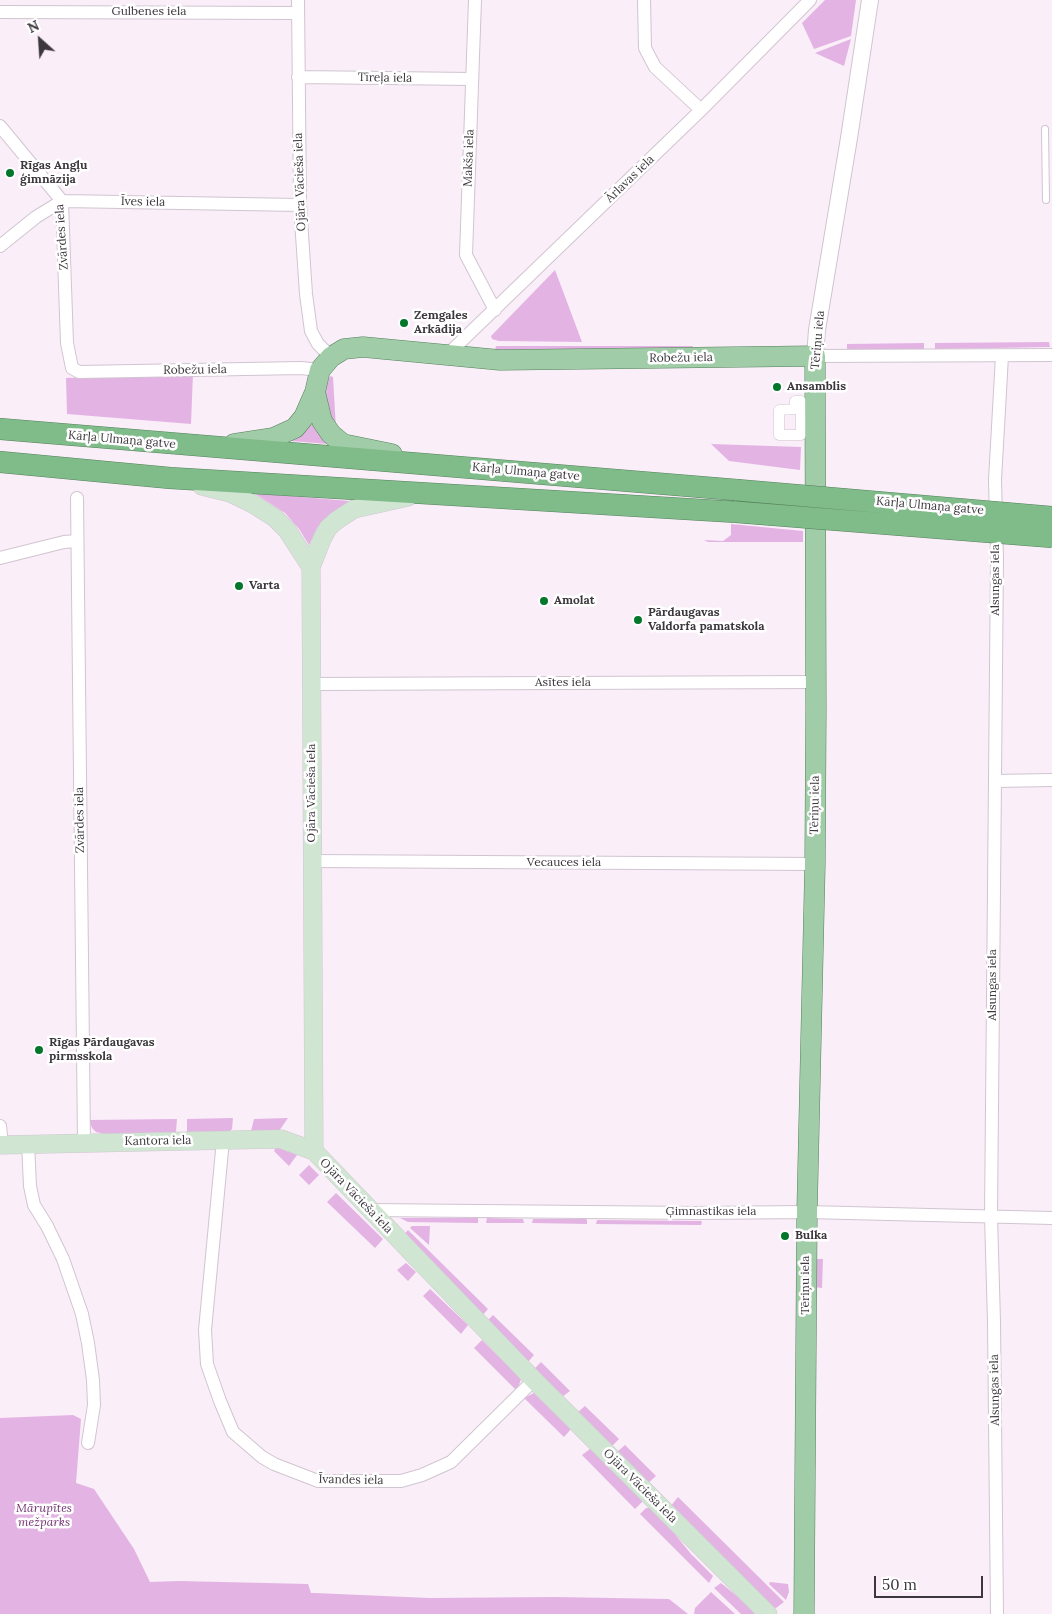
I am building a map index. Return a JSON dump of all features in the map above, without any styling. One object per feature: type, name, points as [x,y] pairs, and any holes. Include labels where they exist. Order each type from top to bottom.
[{"type":"highway","name":"Kārļa Ulmaņa gatve","points":[[0,429],[1052,516]]},
{"type":"highway","name":"Kārļa Ulmaņa gatve","points":[[0,462],[170,478],[736,512],[1052,537]]},
{"type":"main road","name":"Robežu iela","points":[[325,364],[344,349],[363,347],[500,360],[815,356]]},
{"type":"main road","name":"Tēriņu iela","points":[[804,1614],[807,1212],[816,709],[815,356]]},
{"type":"main road","points":[[210,447],[273,438],[295,428],[304,417],[325,364]]},
{"type":"main road","points":[[315,392],[322,421],[331,434],[343,444],[446,466]]},
{"type":"main road","points":[[170,478],[230,493],[253,504],[275,518],[287,530],[311,567]]},
{"type":"main road","name":"Ojāra Vācieša iela","points":[[426,493],[354,509],[328,528],[311,567],[314,1152],[534,1380],[768,1614]]},
{"type":"main road","name":"Kantora iela","points":[[1,1145],[281,1139],[314,1152]]},
{"type":"street","name":"Ojāra Vācieša iela","points":[[298,0],[300,205],[305,287],[311,331],[325,364]]},
{"type":"street","name":"Makša iela","points":[[475,0],[466,255],[496,310]]},
{"type":"street","points":[[644,0],[645,48],[655,67],[701,110]]},
{"type":"street","name":"Ārlavas iela","points":[[447,355],[496,310],[701,110],[810,0]]},
{"type":"street","name":"Tēriņu iela","points":[[815,356],[817,330],[870,0]]},
{"type":"street","name":"Gulbenes iela","points":[[0,12],[298,13]]},
{"type":"street","name":"Tīreļa iela","points":[[298,77],[472,79]]},
{"type":"street","name":"Zvārdes iela","points":[[0,126],[62,201],[67,343],[72,368]]},
{"type":"street","points":[[0,246],[36,217],[62,201]]},
{"type":"street","name":"Īves iela","points":[[62,201],[300,205]]},
{"type":"street","name":"Robežu iela","points":[[815,356],[1052,355]]},
{"type":"street","name":"Alsungas iela","points":[[997,1614],[991,1216],[997,559],[996,480],[1002,356]]},
{"type":"street","name":"Robežu iela","points":[[72,368],[79,372],[301,368],[325,364]]},
{"type":"street","name":"Zvārdes iela","points":[[77,498],[84,1143]]},
{"type":"street","points":[[0,558],[64,542],[77,541]]},
{"type":"street","name":"Asītes iela","points":[[312,684],[815,682]]},
{"type":"street","points":[[995,781],[1052,780]]},
{"type":"street","name":"Vecauces iela","points":[[312,861],[814,864]]},
{"type":"street","points":[[0,1126],[1,1145]]},
{"type":"street","name":"Īvandes iela","points":[[224,1140],[206,1330],[207,1364],[233,1432],[262,1457],[274,1464],[318,1481],[401,1481],[412,1478],[451,1462],[534,1380]]},
{"type":"street","points":[[28,1144],[30,1186],[34,1205],[47,1226],[63,1259],[82,1314],[88,1343],[94,1380],[94,1405],[88,1443]]},
{"type":"street","name":"Ģimnastikas iela","points":[[369,1210],[696,1213],[807,1212],[1052,1218]]},
{"type":"lane","points":[[1045,130],[1049,137],[1046,200]]},
{"type":"green space","points":[[825,0],[856,0],[851,36],[814,49],[802,23]]},
{"type":"green space","points":[[851,39],[844,66],[815,53]]},
{"type":"green space","points":[[555,270],[582,342],[499,341],[492,339],[491,336]]},
{"type":"green space","points":[[1049,342],[1050,347],[935,349],[935,343]]},
{"type":"green space","points":[[924,343],[924,349],[847,349],[847,344]]},
{"type":"green space","points":[[496,346],[693,346],[693,350],[495,350]]},
{"type":"green space","points":[[193,373],[191,424],[67,414],[66,378]]},
{"type":"green space","points":[[330,376],[333,377],[336,429],[328,418],[325,388]]},
{"type":"green space","points":[[312,424],[328,444],[291,441],[308,428]]},
{"type":"green space","points":[[711,444],[801,447],[800,470],[729,461]]},
{"type":"green space","points":[[254,493],[349,501],[327,517],[317,528],[309,545],[299,529],[285,513]]},
{"type":"green space","points":[[731,524],[803,531],[803,542],[708,542],[704,540],[723,541],[731,535]]},
{"type":"green space","points":[[233,1118],[230,1131],[187,1132],[187,1119]]},
{"type":"green space","points":[[288,1118],[279,1131],[251,1131],[254,1119]]},
{"type":"green space","points":[[177,1119],[176,1132],[105,1134],[96,1132],[89,1120]]},
{"type":"green space","points":[[276,1147],[297,1155],[289,1166],[274,1151]]},
{"type":"green space","points":[[309,1165],[319,1175],[309,1185],[299,1175]]},
{"type":"green space","points":[[336,1193],[383,1239],[375,1248],[327,1202]]},
{"type":"green space","points":[[400,1218],[478,1218],[478,1223],[408,1222]]},
{"type":"green space","points":[[487,1218],[523,1219],[524,1223],[486,1223]]},
{"type":"green space","points":[[533,1219],[586,1219],[587,1224],[532,1223]]},
{"type":"green space","points":[[597,1220],[702,1222],[701,1225],[596,1224]]},
{"type":"green space","points":[[412,1226],[430,1226],[429,1245],[410,1228]]},
{"type":"green space","points":[[408,1230],[488,1309],[482,1316],[402,1237]]},
{"type":"green space","points":[[814,1259],[823,1259],[822,1288],[814,1287]]},
{"type":"green space","points":[[406,1263],[416,1272],[408,1281],[397,1270]]},
{"type":"green space","points":[[430,1289],[468,1325],[461,1334],[423,1296]]},
{"type":"green space","points":[[493,1315],[534,1355],[528,1362],[487,1321]]},
{"type":"green space","points":[[482,1340],[521,1379],[517,1391],[474,1348]]},
{"type":"green space","points":[[541,1362],[570,1391],[562,1397],[534,1369]]},
{"type":"green space","points":[[534,1393],[571,1429],[564,1437],[524,1398]]},
{"type":"green space","points":[[585,1406],[619,1439],[613,1445],[610,1446],[578,1412]]},
{"type":"green space","name":"Mārupītes mežparks","points":[[73,1415],[81,1419],[76,1483],[94,1489],[134,1549],[150,1582],[308,1584],[311,1593],[429,1598],[555,1597],[669,1599],[688,1614],[0,1614],[0,1418]]},
{"type":"green space","points":[[625,1445],[656,1476],[647,1484],[617,1452]]},
{"type":"green space","points":[[590,1449],[642,1500],[635,1509],[582,1455]]},
{"type":"green space","points":[[678,1497],[784,1602],[776,1608],[772,1607],[670,1507]]},
{"type":"green space","points":[[646,1508],[650,1508],[713,1576],[709,1583],[640,1514]]},
{"type":"green space","points":[[770,1582],[788,1584],[789,1592],[786,1600],[769,1584]]},
{"type":"green space","points":[[721,1583],[756,1614],[741,1614],[714,1588]]},
{"type":"green space","points":[[711,1592],[735,1614],[694,1614],[695,1608]]},
{"type":"place","name":"Rīgas Angļu ģimnāzija","points":[[10,173]]},
{"type":"place","name":"Zemgales Arkādija","points":[[404,323]]},
{"type":"place","name":"Ansamblis","points":[[777,387]]},
{"type":"place","name":"Varta","points":[[239,586]]},
{"type":"place","name":"Amolat","points":[[544,601]]},
{"type":"place","name":"Pārdaugavas Valdorfa pamatskola","points":[[638,620]]},
{"type":"place","name":"Rīgas Pārdaugavas pirmsskola","points":[[39,1050]]},
{"type":"place","name":"Bulka","points":[[785,1236]]}]
